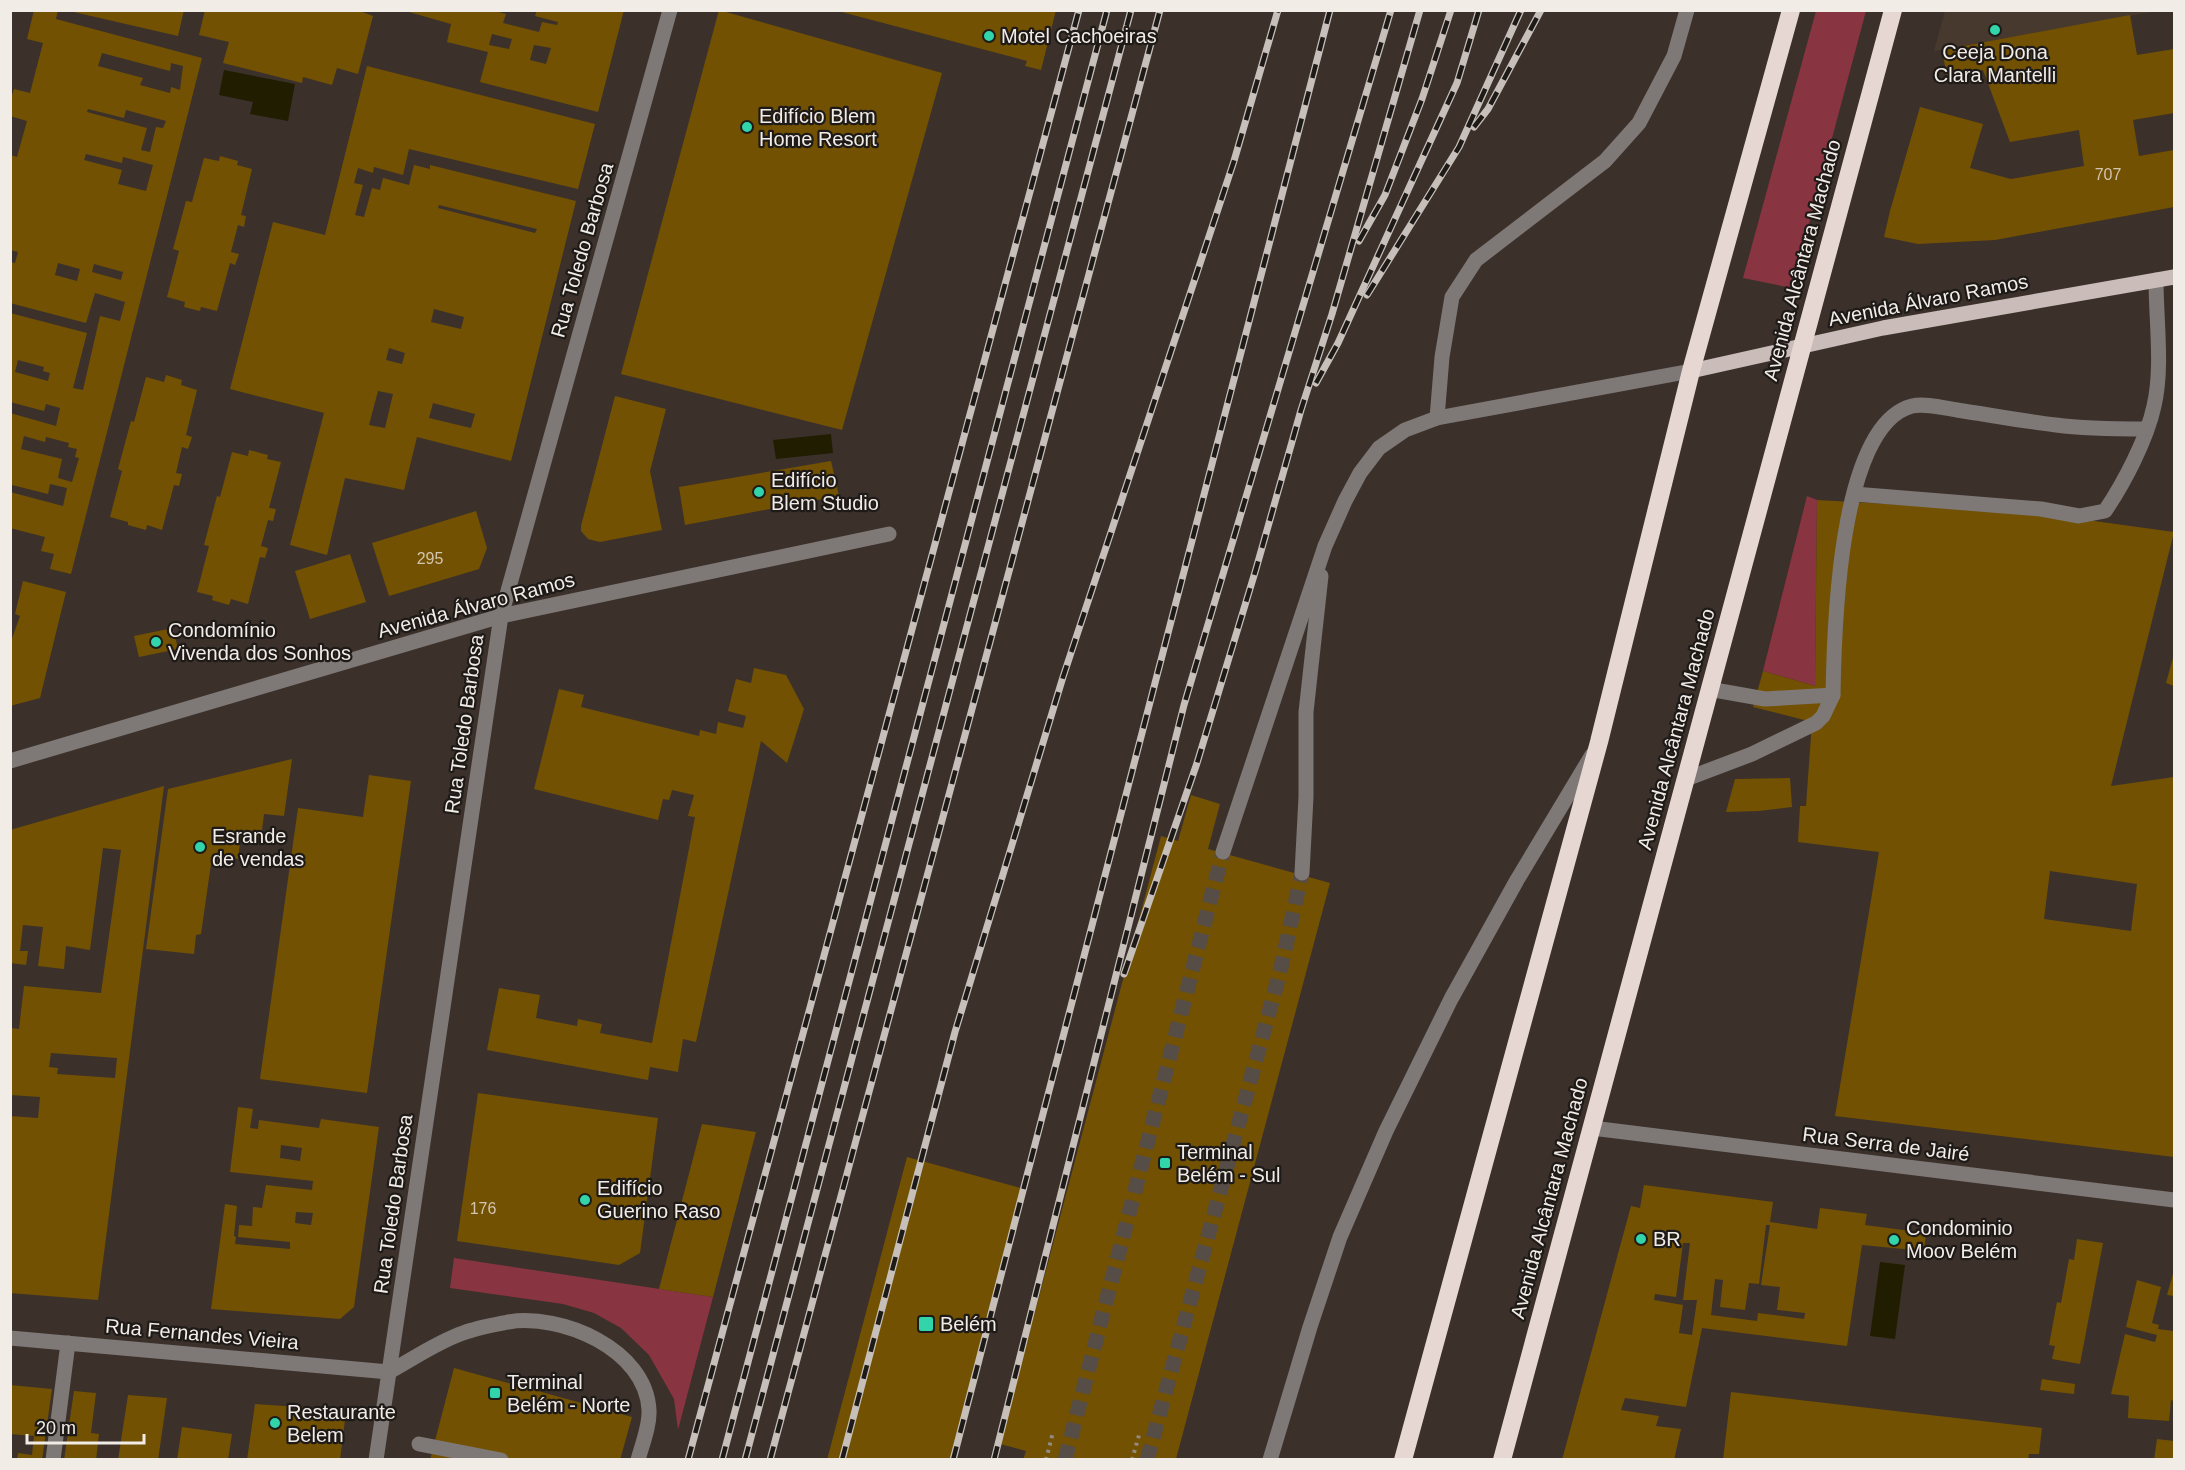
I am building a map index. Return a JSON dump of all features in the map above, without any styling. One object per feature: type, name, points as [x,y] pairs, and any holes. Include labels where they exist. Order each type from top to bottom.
[{"type":"highway","points":[[1403,1460],[1599,742],[1691,371],[1791,10]]},
{"type":"highway","name":"Avenida Alcântara Machado","points":[[1502,1460],[1686,779],[1708,689],[1893,10]]},
{"type":"main road","name":"Avenida Álvaro Ramos","points":[[1691,371],[1883,328],[2175,277]]},
{"type":"street","name":"Rua Toledo Barbosa","points":[[376,1460],[501,616],[670,10]]},
{"type":"street","points":[[1437,418],[1442,357],[1452,297],[1476,260],[1605,161],[1639,123],[1674,57],[1687,10]]},
{"type":"street","points":[[1854,494],[2041,509],[2079,516],[2105,511],[2146,429],[2154,406],[2158,370],[2156,280]]},
{"type":"street","points":[[1223,852],[1325,546],[1360,473],[1379,448],[1405,430],[1437,418],[1691,371]]},
{"type":"street","points":[[1686,779],[1752,754],[1816,723],[1823,716],[1833,695],[1840,569],[1854,494],[1870,449],[1882,428],[1895,413],[1913,405],[2056,425],[2146,429]]},
{"type":"street","name":"Avenida Álvaro Ramos","points":[[10,761],[501,616],[889,534]]},
{"type":"street","points":[[1302,873],[1306,797],[1306,712],[1325,546]]},
{"type":"street","points":[[1708,689],[1765,699],[1833,695]]},
{"type":"street","points":[[1270,1460],[1340,1237],[1386,1131],[1456,989],[1517,880],[1599,742]]},
{"type":"street","name":"Rua Serra de Jairé","points":[[1592,1128],[2175,1200]]},
{"type":"street","points":[[389,1372],[462,1333],[510,1322],[549,1322],[587,1335],[616,1352],[641,1380],[650,1411],[639,1460]]},
{"type":"street","name":"Rua Fernandes Vieira","points":[[10,1338],[389,1372]]},
{"type":"street","points":[[53,1460],[68,1343]]},
{"type":"street","points":[[419,1444],[501,1460]]},
{"type":"path","points":[[1046,1460],[1053,1432]]},
{"type":"path","points":[[1132,1460],[1139,1436]]},
{"type":"shaded area","points":[[1816,11],[1866,11],[1792,288],[1743,278]]},
{"type":"shaded area","name":"Ceeja Dona Clara Mantelli","points":[[1945,11],[2157,11],[1934,51]]},
{"type":"shaded area","points":[[224,70],[295,84],[288,121],[250,114],[253,102],[219,95]]},
{"type":"shaded area","points":[[831,434],[833,453],[776,459],[773,440]]},
{"type":"shaded area","points":[[1807,496],[1817,500],[1815,686],[1763,671]]},
{"type":"shaded area","points":[[454,1258],[713,1297],[678,1430],[674,1399],[649,1355],[621,1328],[594,1313],[563,1304],[450,1288]]},
{"type":"shaded area","points":[[1880,1262],[1905,1265],[1895,1339],[1870,1336]]},
{"type":"building","points":[[34,10],[58,10],[56,19],[202,58],[71,574],[50,569],[54,554],[41,551],[45,537],[10,528],[10,492],[63,506],[67,488],[50,484],[48,494],[12,485],[10,489],[10,413],[56,426],[60,408],[46,404],[44,411],[10,402],[10,313],[87,333],[73,388],[83,390],[100,316],[120,321],[125,302],[95,293],[86,323],[10,303],[10,262],[15,263],[18,252],[10,250],[10,155],[17,157],[27,121],[10,116],[10,102],[14,89],[30,93],[43,43],[27,39]],"holes":[[[102,53],[170,71],[171,63],[183,66],[180,90],[171,87],[170,93],[140,85],[143,78],[98,66]],[[88,109],[124,118],[126,110],[166,121],[163,128],[156,127],[150,152],[141,150],[147,128],[87,112]],[[86,154],[122,163],[123,157],[153,165],[146,191],[118,184],[122,170],[84,160]],[[58,263],[80,269],[77,281],[55,275]],[[94,264],[123,272],[121,280],[92,272]],[[18,360],[44,367],[43,371],[50,373],[48,381],[15,372]],[[24,436],[45,442],[46,437],[69,443],[68,447],[77,449],[75,457],[79,458],[72,482],[58,478],[62,459],[21,449]]]},
{"type":"building","points":[[65,10],[184,10],[178,36]]},
{"type":"building","points":[[205,10],[357,10],[373,16],[358,74],[337,68],[332,85],[303,77],[302,83],[223,63],[229,42],[199,35]]},
{"type":"building","points":[[402,10],[491,10],[506,14],[503,23],[539,32],[542,22],[557,25],[558,22],[535,16],[537,10],[624,10],[598,112],[480,82],[488,52],[447,42],[451,24]],"holes":[[[492,34],[512,39],[509,49],[489,45]],[[534,45],[551,48],[546,64],[530,60]]]},
{"type":"building","points":[[719,10],[942,73],[842,430],[621,374]]},
{"type":"building","name":"Motel Cachoeiras","points":[[834,10],[1056,10],[1041,70],[1025,66],[1027,61]]},
{"type":"building","points":[[2130,15],[2137,55],[2174,49],[2174,113],[2133,120],[2139,156],[2174,150],[2174,207],[1995,240],[1918,244],[1884,237],[1920,107],[1983,124],[1970,168],[2011,179],[2084,166],[2079,130],[2010,142],[1983,70],[1947,76],[1942,50]]},
{"type":"building","points":[[367,66],[595,124],[578,189],[409,149],[403,175],[374,167],[373,173],[358,168],[354,183],[363,185],[355,215],[364,217],[372,188],[380,190],[383,178],[409,185],[414,165],[430,169],[430,165],[576,201],[511,461],[417,437],[404,490],[345,478],[327,555],[290,545],[324,413],[230,389],[273,222],[325,235]],"holes":[[[439,205],[537,229],[535,233],[438,208]],[[434,309],[464,317],[461,329],[431,322]],[[389,348],[405,353],[402,364],[386,360]],[[378,391],[393,394],[385,428],[369,425]],[[433,403],[475,414],[471,428],[429,418]]]},
{"type":"building","points":[[220,156],[238,161],[237,165],[252,169],[241,215],[246,216],[244,227],[238,225],[231,252],[239,254],[235,265],[230,263],[217,311],[201,307],[200,311],[184,307],[185,302],[167,297],[179,251],[173,249],[186,201],[192,202],[204,158],[219,161]]},
{"type":"building","points":[[166,375],[182,380],[181,385],[197,390],[186,435],[192,437],[188,449],[182,447],[176,473],[182,474],[179,486],[174,485],[162,530],[147,525],[146,530],[110,517],[122,471],[118,469],[146,377],[164,382]]},
{"type":"building","points":[[615,396],[666,409],[650,471],[662,530],[600,542],[588,539],[581,531],[581,526]]},
{"type":"building","points":[[249,450],[268,455],[267,459],[281,462],[269,508],[276,509],[273,521],[268,520],[261,546],[268,548],[265,558],[260,557],[248,604],[231,599],[229,605],[212,600],[213,596],[197,592],[209,546],[204,545],[232,452],[248,456]]},
{"type":"building","name":"Edifício Blem Studio","points":[[831,461],[839,496],[685,525],[679,487]]},
{"type":"building","points":[[1817,500],[2029,512],[2174,532],[2111,786],[2174,777],[2174,1157],[1835,1116],[1879,852],[1798,842],[1800,806],[1806,806],[1812,722],[1753,707],[1763,671],[1815,686]],"holes":[[[2050,871],[2137,884],[2131,931],[2044,919]]]},
{"type":"building","points":[[476,511],[487,548],[479,569],[389,596],[372,543]]},
{"type":"building","points":[[350,554],[366,602],[310,619],[295,571]]},
{"type":"building","points":[[23,581],[66,592],[40,698],[10,706],[10,644],[20,616],[15,614]]},
{"type":"building","name":"Condomínio Vivenda dos Sonhos","points":[[173,628],[178,649],[139,657],[134,636]]},
{"type":"building","points":[[2174,654],[2174,686],[2166,683]]},
{"type":"building","points":[[754,668],[786,675],[804,709],[787,763],[761,741],[696,1042],[683,1039],[678,1072],[650,1067],[648,1080],[487,1050],[499,988],[540,995],[536,1018],[577,1026],[578,1019],[602,1024],[600,1033],[652,1043],[695,817],[688,816],[694,795],[672,790],[669,800],[663,799],[658,820],[534,789],[559,689],[584,695],[581,707],[699,736],[700,730],[716,734],[718,722],[743,728],[746,716],[728,711],[736,679],[751,683]]},
{"type":"building","name":"Esrande de vendas","points":[[292,759],[284,816],[264,814],[261,838],[241,835],[238,859],[225,857],[223,865],[211,864],[201,934],[196,935],[194,954],[146,949],[168,789]]},
{"type":"building","points":[[369,775],[411,781],[367,1093],[260,1079],[298,808],[363,817]]},
{"type":"building","points":[[1790,778],[1792,807],[1726,812],[1735,779]]},
{"type":"building","points":[[164,786],[98,1300],[10,1293],[10,1116],[38,1118],[40,1097],[10,1095],[10,1028],[19,1029],[24,986],[101,993],[121,850],[103,848],[90,950],[66,946],[64,969],[38,966],[43,927],[23,925],[20,951],[28,951],[26,965],[10,963],[10,830]],"holes":[[[51,1053],[117,1058],[115,1078],[57,1074],[58,1068],[49,1067]]]},
{"type":"building","name":"Terminal Belém - Sul","points":[[1191,795],[1220,804],[1208,849],[1330,883],[1176,1459],[1023,1460],[1026,1451],[1000,1444],[1161,836],[1178,841]]},
{"type":"building","points":[[478,1093],[658,1118],[640,1253],[619,1265],[457,1241]]},
{"type":"building","points":[[238,1107],[253,1109],[250,1128],[258,1129],[259,1120],[319,1128],[321,1119],[379,1127],[354,1307],[340,1319],[211,1309],[225,1204],[237,1206],[235,1244],[290,1249],[290,1242],[238,1237],[239,1225],[252,1226],[253,1207],[262,1208],[266,1185],[312,1190],[313,1181],[230,1172]],"holes":[[[281,1145],[302,1148],[300,1161],[280,1158]],[[296,1212],[313,1213],[311,1225],[295,1223]]]},
{"type":"building","points":[[702,1124],[756,1132],[713,1297],[659,1289]]},
{"type":"building","name":"Belém","points":[[907,1157],[1024,1189],[953,1460],[827,1460]]},
{"type":"building","points":[[1644,1185],[1773,1202],[1770,1222],[1817,1229],[1820,1208],[1867,1214],[1865,1225],[1926,1233],[1924,1251],[1862,1245],[1847,1346],[1702,1328],[1686,1407],[1625,1398],[1621,1410],[1659,1416],[1656,1426],[1681,1429],[1674,1460],[1562,1460],[1631,1206],[1640,1208]],"holes":[[[1766,1225],[1770,1225],[1761,1285],[1780,1287],[1777,1310],[1805,1313],[1804,1319],[1758,1313],[1757,1321],[1711,1315],[1715,1279],[1723,1280],[1720,1307],[1745,1310],[1749,1283],[1759,1284]],[[1683,1243],[1690,1243],[1683,1300],[1697,1300],[1692,1335],[1679,1333],[1683,1305],[1654,1300],[1655,1294],[1676,1297]]]},
{"type":"building","points":[[2077,1239],[2103,1243],[2080,1364],[2052,1359],[2055,1346],[2049,1345],[2057,1302],[2061,1303],[2069,1259],[2074,1260]]},
{"type":"building","points":[[2174,1270],[2174,1296],[2167,1295]]},
{"type":"building","points":[[2137,1280],[2161,1287],[2152,1323],[2159,1325],[2158,1329],[2174,1331],[2174,1401],[2171,1400],[2169,1421],[2128,1418],[2129,1396],[2111,1394],[2125,1334],[2155,1342],[2157,1335],[2126,1327]]},
{"type":"building","name":"Terminal Belém - Norte","points":[[454,1368],[632,1417],[620,1460],[430,1460]]},
{"type":"building","points":[[2042,1379],[2075,1384],[2074,1394],[2040,1390]]},
{"type":"building","points":[[10,1385],[52,1389],[42,1460],[17,1460],[18,1453],[32,1455],[34,1436],[10,1434]]},
{"type":"building","points":[[74,1391],[96,1393],[91,1433],[99,1434],[96,1460],[64,1460]]},
{"type":"building","points":[[1731,1392],[2042,1428],[2039,1454],[2029,1454],[2028,1460],[1723,1460]]},
{"type":"building","points":[[128,1395],[167,1398],[158,1460],[118,1460]]},
{"type":"building","points":[[255,1404],[329,1409],[345,1420],[340,1460],[247,1460]]},
{"type":"building","points":[[182,1427],[232,1434],[228,1460],[177,1460]]},
{"type":"building","points":[[2157,1439],[2174,1441],[2174,1460],[2154,1460]]},
{"type":"tunnel","points":[[1065,1460],[1223,852]]},
{"type":"tunnel","points":[[1147,1460],[1280,972],[1302,873]]},
{"type":"railway","points":[[688,1460],[1079,10]]},
{"type":"railway","points":[[722,1460],[1107,10]]},
{"type":"railway","points":[[745,1460],[1131,10]]},
{"type":"railway","points":[[770,1460],[1160,10]]},
{"type":"railway","points":[[842,1460],[955,1032],[1063,677],[1234,161],[1278,10]]},
{"type":"railway","points":[[953,1460],[1330,10]]},
{"type":"railway","points":[[994,1460],[1184,705],[1391,10]]},
{"type":"railway","points":[[1124,974],[1197,763],[1301,410],[1332,314],[1420,10]]},
{"type":"railway","points":[[1359,241],[1385,195],[1422,99],[1451,10]]},
{"type":"railway","points":[[1316,383],[1338,343],[1457,83],[1479,10]]},
{"type":"railway","points":[[1367,295],[1459,147],[1521,10]]},
{"type":"railway","points":[[1474,127],[1488,109],[1541,10]]},
{"type":"place","name":"Ceeja Dona Clara Mantelli","points":[[1995,30]]},
{"type":"place","name":"Motel Cachoeiras","points":[[989,36]]},
{"type":"place","name":"Edifício Blem Home Resort","points":[[747,127]]},
{"type":"place","name":"Edifício Blem Studio","points":[[759,492]]},
{"type":"place","name":"Condomínio Vivenda dos Sonhos","points":[[156,642]]},
{"type":"place","name":"Esrande de vendas","points":[[200,847]]},
{"type":"place","name":"Terminal Belém - Sul","points":[[1165,1163]]},
{"type":"place","name":"Edifício Guerino Raso","points":[[585,1200]]},
{"type":"place","name":"BR","points":[[1641,1239]]},
{"type":"place","name":"Condominio Moov Belém","points":[[1894,1240]]},
{"type":"place","name":"Belém","points":[[926,1324]]},
{"type":"place","name":"Terminal Belém - Norte","points":[[495,1393]]},
{"type":"place","name":"Restaurante Belem","points":[[275,1423]]}]
